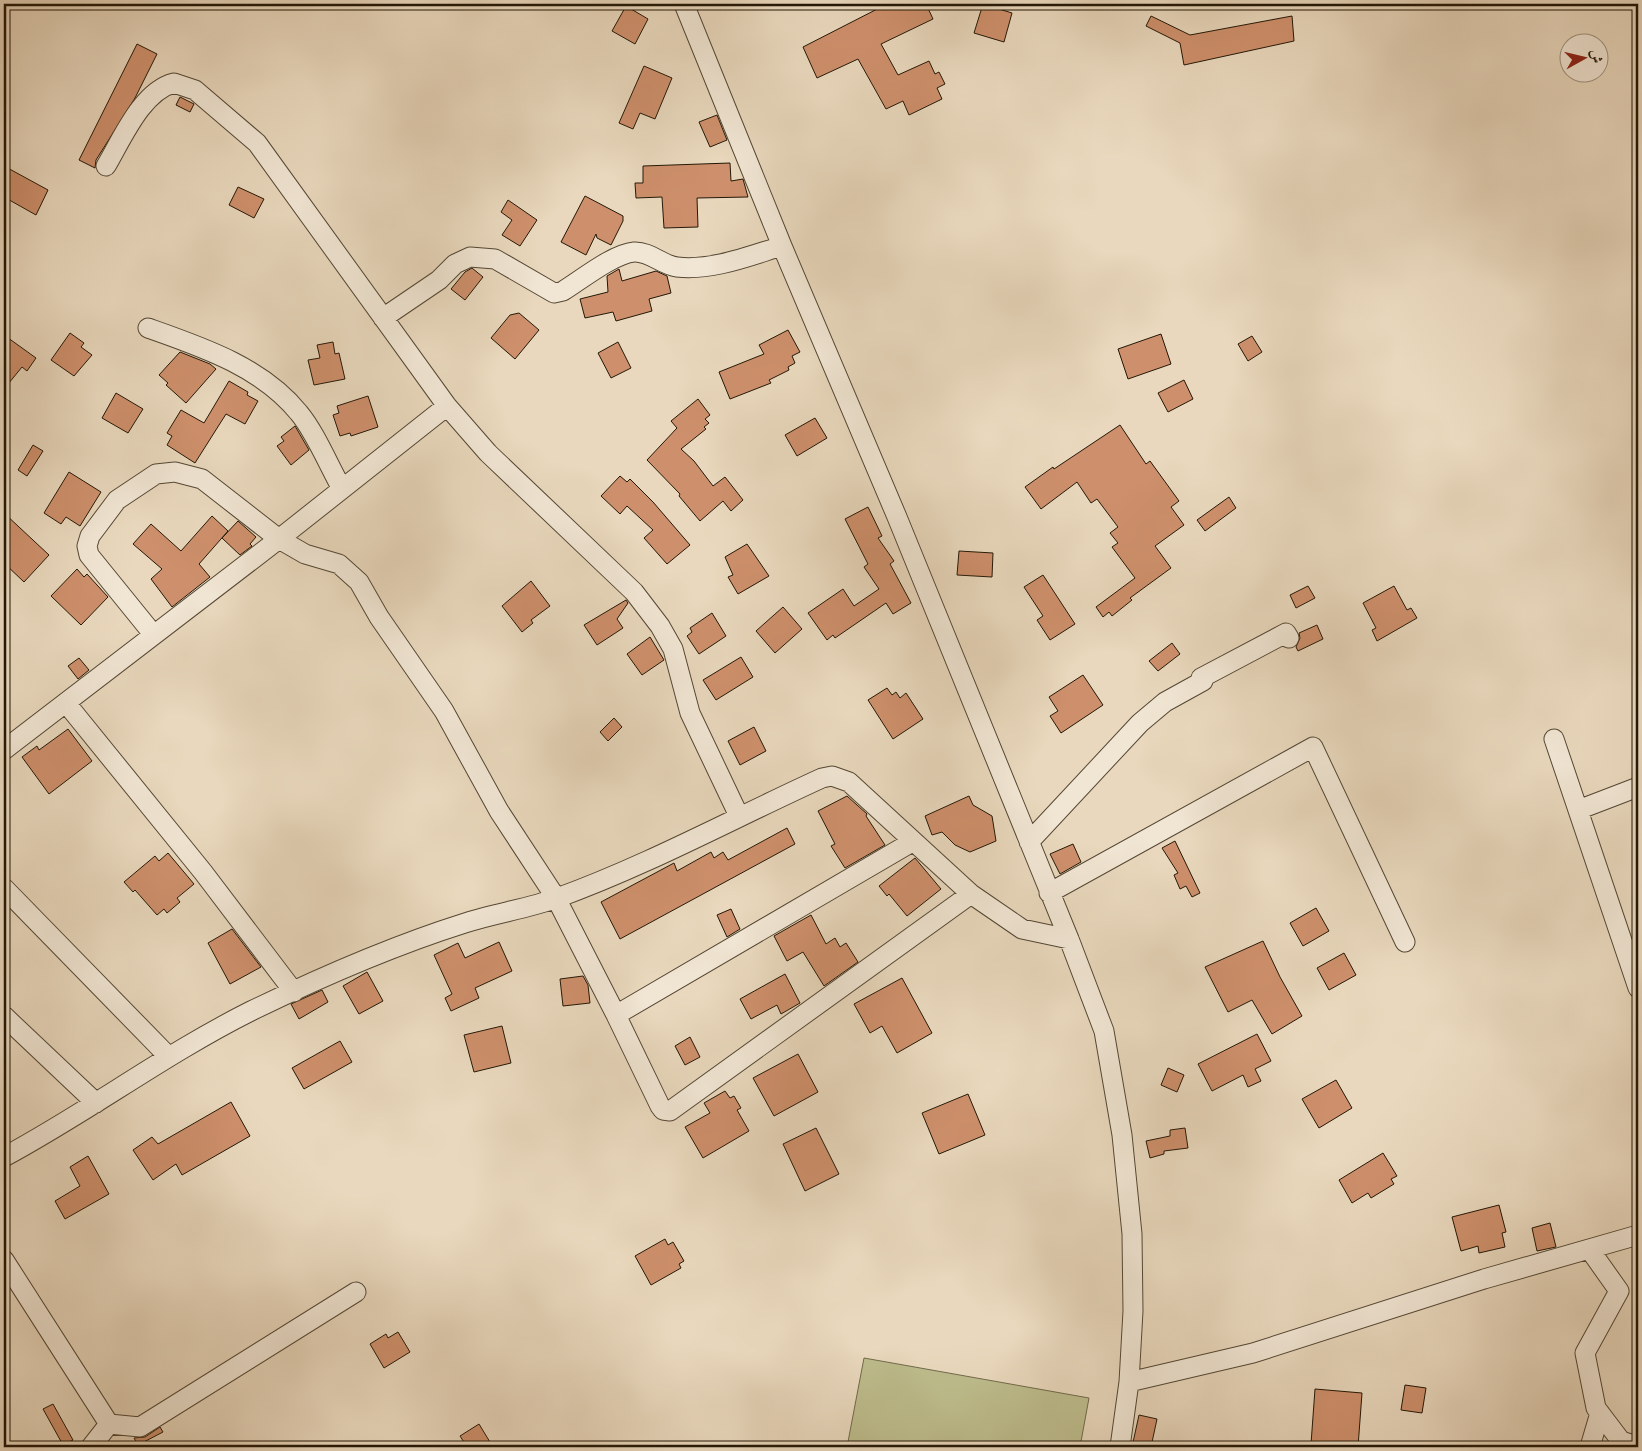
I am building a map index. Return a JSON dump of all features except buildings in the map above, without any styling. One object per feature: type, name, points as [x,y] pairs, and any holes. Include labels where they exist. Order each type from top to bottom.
[{"type":"street","points":[[684,4],[782,246],[898,518],[1069,939],[1104,1031],[1122,1135],[1132,1234],[1134,1311],[1129,1382],[1120,1447]]},
{"type":"street","points":[[106,166],[134,118],[155,92],[174,84],[195,90],[257,143],[447,406],[488,453],[634,592],[660,626],[673,649],[690,713],[739,816]]},
{"type":"street","points":[[383,318],[439,280],[455,264],[470,257],[494,259],[554,293],[563,291],[621,255],[635,252],[647,255],[670,266],[686,268],[722,263],[782,246]]},
{"type":"street","points":[[148,328],[211,350],[278,389],[300,414],[342,489]]},
{"type":"street","points":[[4,750],[279,539],[447,406]]},
{"type":"street","points":[[154,634],[88,555],[87,546],[90,536],[117,500],[156,474],[176,472],[202,479],[279,539],[305,554],[339,564],[359,582],[379,617],[444,711],[499,811],[556,898],[663,1110],[670,1111],[971,894]]},
{"type":"street","points":[[1029,842],[1140,723],[1165,702],[1203,681],[1201,678],[1286,633],[1289,638]]},
{"type":"street","points":[[66,704],[203,872],[294,992]]},
{"type":"street","points":[[1554,739],[1638,988]]},
{"type":"street","points":[[1049,892],[1313,747],[1405,942]]},
{"type":"street","points":[[4,1157],[96,1103],[169,1057],[250,1012],[361,962],[465,923],[556,898],[659,855],[822,778],[832,776],[849,782],[912,842],[971,894],[1022,929],[1069,939]]},
{"type":"street","points":[[1578,810],[1638,787]]},
{"type":"street","points":[[616,1015],[912,842]]},
{"type":"street","points":[[4,888],[169,1057]]},
{"type":"street","points":[[4,1016],[96,1103]]},
{"type":"street","points":[[1129,1382],[1253,1353],[1484,1279],[1638,1235]]},
{"type":"street","points":[[1590,1250],[1618,1291],[1585,1353],[1596,1408],[1621,1441],[1638,1446]]},
{"type":"street","points":[[4,1260],[109,1424]]},
{"type":"street","points":[[109,1424],[140,1426],[356,1292]]},
{"type":"street","points":[[1590,1447],[1600,1413]]},
{"type":"street","points":[[91,1447],[109,1424]]},
{"type":"shaded area","points":[[864,1358],[1089,1398],[1080,1447],[847,1447]]}]
